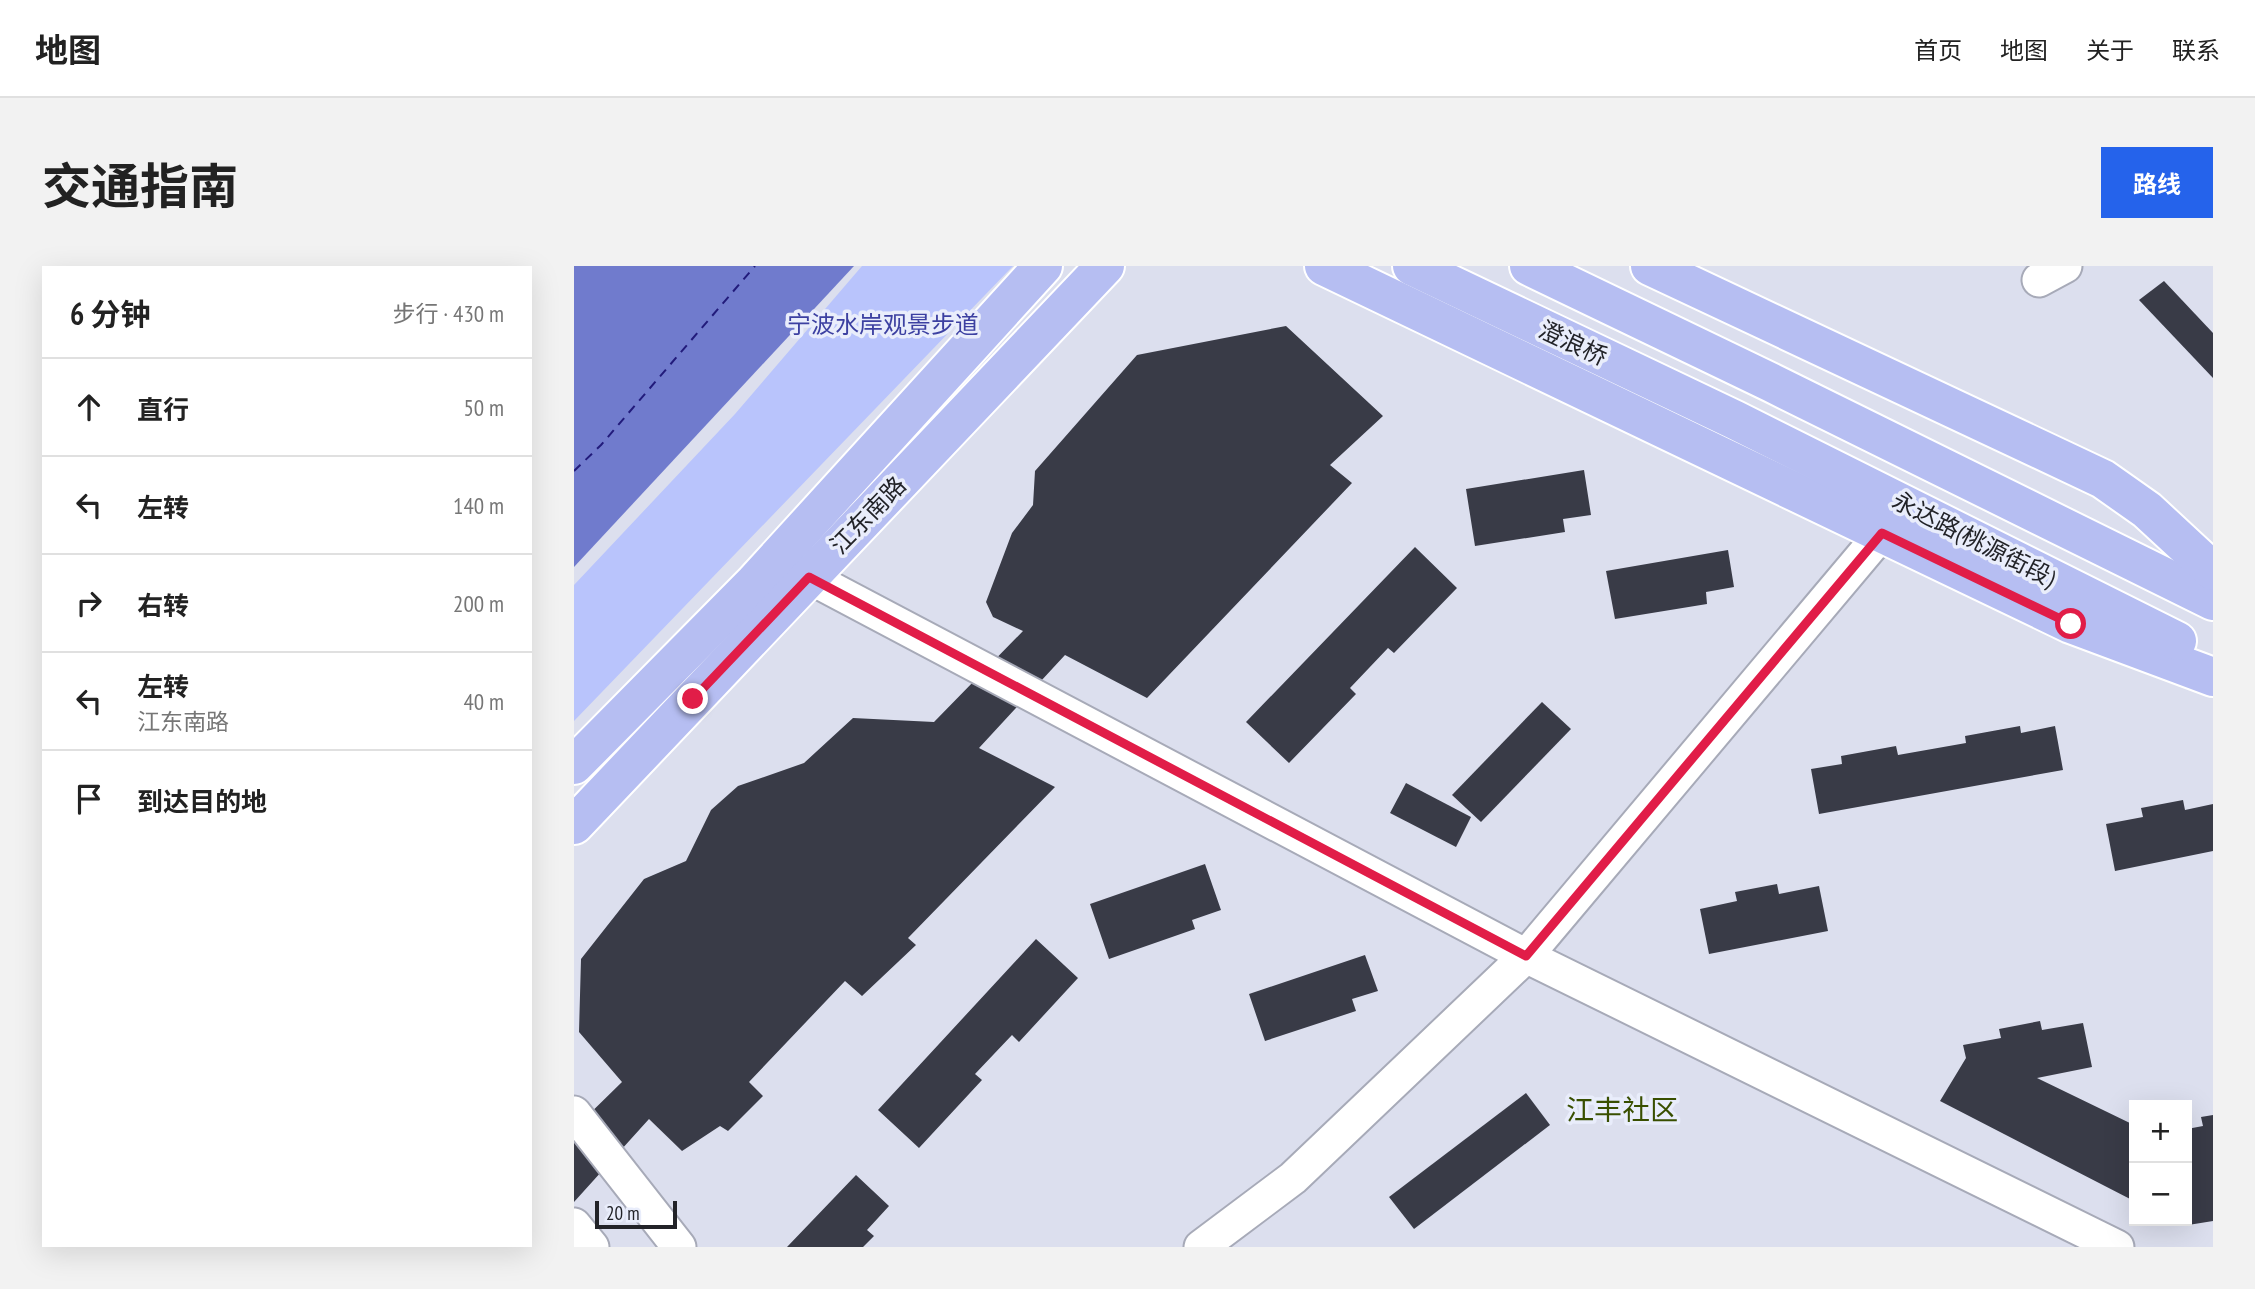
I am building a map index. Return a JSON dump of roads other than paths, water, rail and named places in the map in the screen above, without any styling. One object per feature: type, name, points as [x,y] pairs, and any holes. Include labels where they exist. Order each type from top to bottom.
[{"type":"main road","name":"江东南路","points":[[574,765],[755,582],[1043,266]]},
{"type":"main road","name":"江东南路","points":[[574,825],[1105,266]]},
{"type":"main road","points":[[1324,266],[2071,624],[2213,677]]},
{"type":"main road","name":"澄浪桥","points":[[1412,266],[1735,420]]},
{"type":"main road","name":"澄浪桥","points":[[1529,266],[1772,383]]},
{"type":"main road","points":[[1650,266],[2103,479],[2147,510],[2213,571]]},
{"type":"main road","name":"永达路(桃源街段)","points":[[1772,383],[2213,601]]},
{"type":"main road","name":"永达路(桃源街段)","points":[[1735,420],[2213,659]]},
{"type":"street","points":[[1201,1247],[1293,1178],[1526,956],[1882,533]]},
{"type":"street","points":[[809,577],[1526,956],[2117,1247]]},
{"type":"street","points":[[574,1113],[679,1247]]},
{"type":"street","points":[[574,1225],[592,1247]]},
{"type":"district","name":"江丰社区","points":[[1622,1109]]},
{"type":"park label","name":"宁波水岸观景步道","points":[[883,324]]}]
